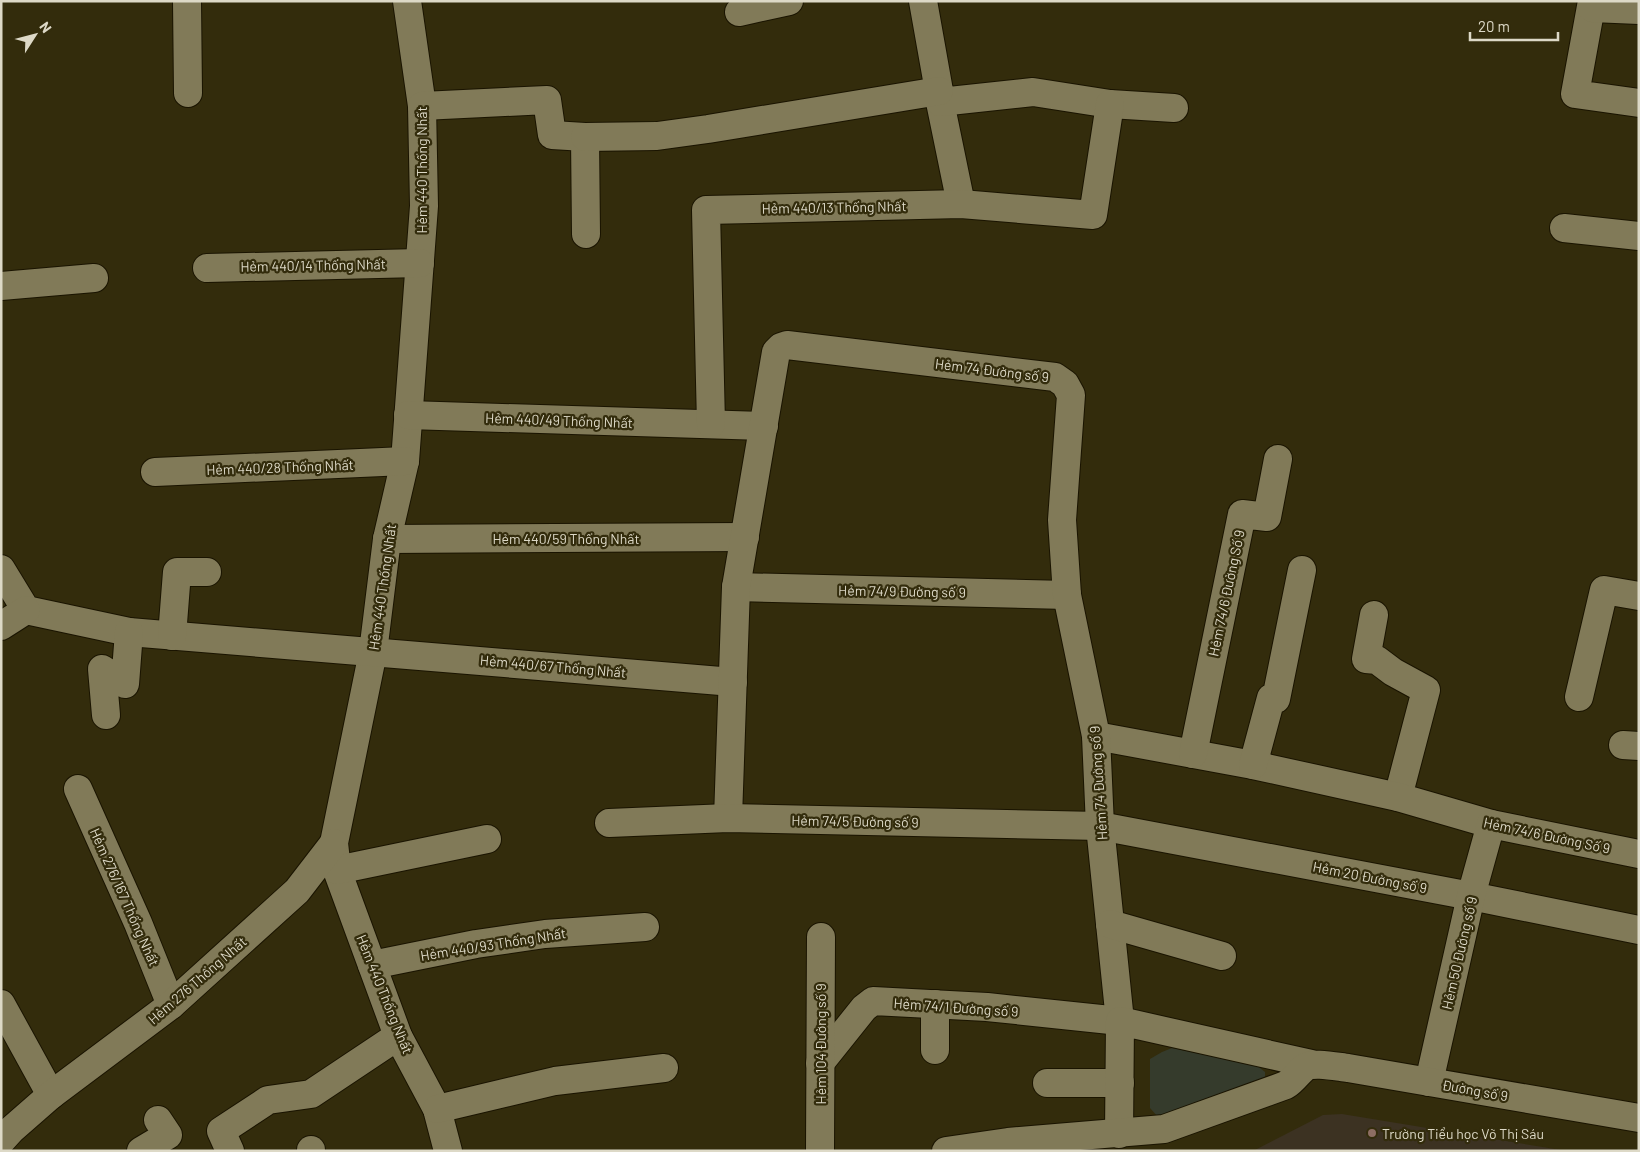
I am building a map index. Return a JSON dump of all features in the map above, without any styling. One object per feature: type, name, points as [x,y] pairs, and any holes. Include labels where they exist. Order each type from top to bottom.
[{"type":"street","points":[[187,1],[188,93]]},
{"type":"street","name":"Hẻm 440 Thống Nhất","points":[[407,1],[422,106],[424,206],[405,461],[387,539],[373,652],[334,844],[337,870],[398,1036],[437,1110],[448,1151]]},
{"type":"street","points":[[740,12],[789,1]]},
{"type":"street","points":[[923,1],[962,204]]},
{"type":"street","points":[[1639,10],[1592,4],[1575,94],[1639,103]]},
{"type":"street","points":[[422,106],[547,100],[552,135],[586,137],[657,136],[940,96],[1032,92],[1110,104],[1174,108]]},
{"type":"street","name":"Hẻm 440/13 Thống Nhất","points":[[711,424],[706,210],[962,204],[1094,215],[1110,104]]},
{"type":"street","points":[[586,137],[586,234]]},
{"type":"street","points":[[1564,228],[1639,236]]},
{"type":"street","name":"Hẻm 440/14 Thống Nhất","points":[[207,268],[420,262]]},
{"type":"street","points":[[1,286],[94,278]]},
{"type":"street","name":"Hẻm 74 Đường số 9","points":[[728,818],[736,587],[776,352],[781,347],[787,345],[1055,377],[1065,384],[1071,395],[1062,520],[1067,595],[1096,736],[1100,826],[1120,1021]]},
{"type":"street","name":"Hẻm 440/49 Thống Nhất","points":[[408,415],[764,426]]},
{"type":"street","name":"Hẻm 74/6 Đường Số 9","points":[[1192,754],[1242,514],[1267,517],[1278,459]]},
{"type":"street","name":"Hẻm 440/28 Thống Nhất","points":[[155,472],[405,461]]},
{"type":"street","name":"Hẻm 440/59 Thống Nhất","points":[[387,539],[745,537]]},
{"type":"street","points":[[1,569],[26,610],[1,626]]},
{"type":"street","points":[[1252,765],[1271,698],[1276,699],[1302,570]]},
{"type":"street","points":[[172,636],[177,572],[206,572]]},
{"type":"street","name":"Hẻm 74/9 Đường số 9","points":[[736,587],[1067,595]]},
{"type":"street","points":[[1579,697],[1604,590],[1639,596]]},
{"type":"street","name":"Hẻm 440/67 Thống Nhất","points":[[26,610],[129,632],[733,682]]},
{"type":"street","points":[[1374,615],[1366,659],[1377,660],[1393,672],[1426,690],[1398,797]]},
{"type":"street","points":[[106,716],[102,669],[125,684],[129,632]]},
{"type":"street","name":"Hẻm 74/6 Đường Số 9","points":[[1096,736],[1252,765],[1398,797],[1491,824],[1639,854]]},
{"type":"street","name":"Hẻm 276/167 Thống Nhất","points":[[78,789],[138,923],[171,1005]]},
{"type":"street","name":"Hẻm 74/5 Đường số 9","points":[[609,823],[728,818],[1100,826]]},
{"type":"street","name":"Hẻm 50 Đường số 9","points":[[1429,1082],[1471,896],[1491,824]]},
{"type":"street","name":"Hẻm 20 Đường số 9","points":[[1100,826],[1471,896],[1639,930]]},
{"type":"street","points":[[337,870],[487,839]]},
{"type":"street","name":"Hẻm 276 Thống Nhất","points":[[10,1141],[51,1095],[171,1005],[297,891],[334,844]]},
{"type":"street","points":[[1110,924],[1222,956]]},
{"type":"street","name":"Hẻm 440/93 Thống Nhất","points":[[372,965],[476,944],[544,934],[645,927]]},
{"type":"street","name":"Hẻm 104 Đường số 9","points":[[820,1151],[821,937]]},
{"type":"street","name":"Hẻm 74/1 Đường số 9","points":[[820,1063],[868,1003],[872,1001],[987,1007],[1120,1021]]},
{"type":"street","points":[[1,1004],[51,1095]]},
{"type":"street","points":[[935,1004],[935,1050]]},
{"type":"street","points":[[1120,1021],[1120,1083],[1130,1139]]},
{"type":"street","name":"Đường số 9","points":[[1120,1021],[1311,1064],[1348,1068],[1639,1118]]},
{"type":"street","points":[[230,1151],[221,1131],[268,1100],[311,1094],[398,1036]]},
{"type":"street","points":[[959,1150],[1008,1142],[1130,1139],[1164,1130],[1286,1085],[1311,1064]]},
{"type":"street","points":[[437,1110],[555,1081],[664,1068]]},
{"type":"street","points":[[1047,1083],[1120,1083]]},
{"type":"street","points":[[141,1151],[168,1135],[158,1120]]},
{"type":"shaded area","name":"Trường Tiểu học Võ Thị Sáu","points":[[1342,1114],[1567,1151],[1253,1151],[1323,1115]]},
{"type":"green space","points":[[1172,1048],[1256,1065],[1265,1072],[1265,1080],[1159,1118],[1150,1108],[1150,1059]]},
{"type":"place","name":"Trường Tiểu học Võ Thị Sáu","points":[[1372,1133]]}]
